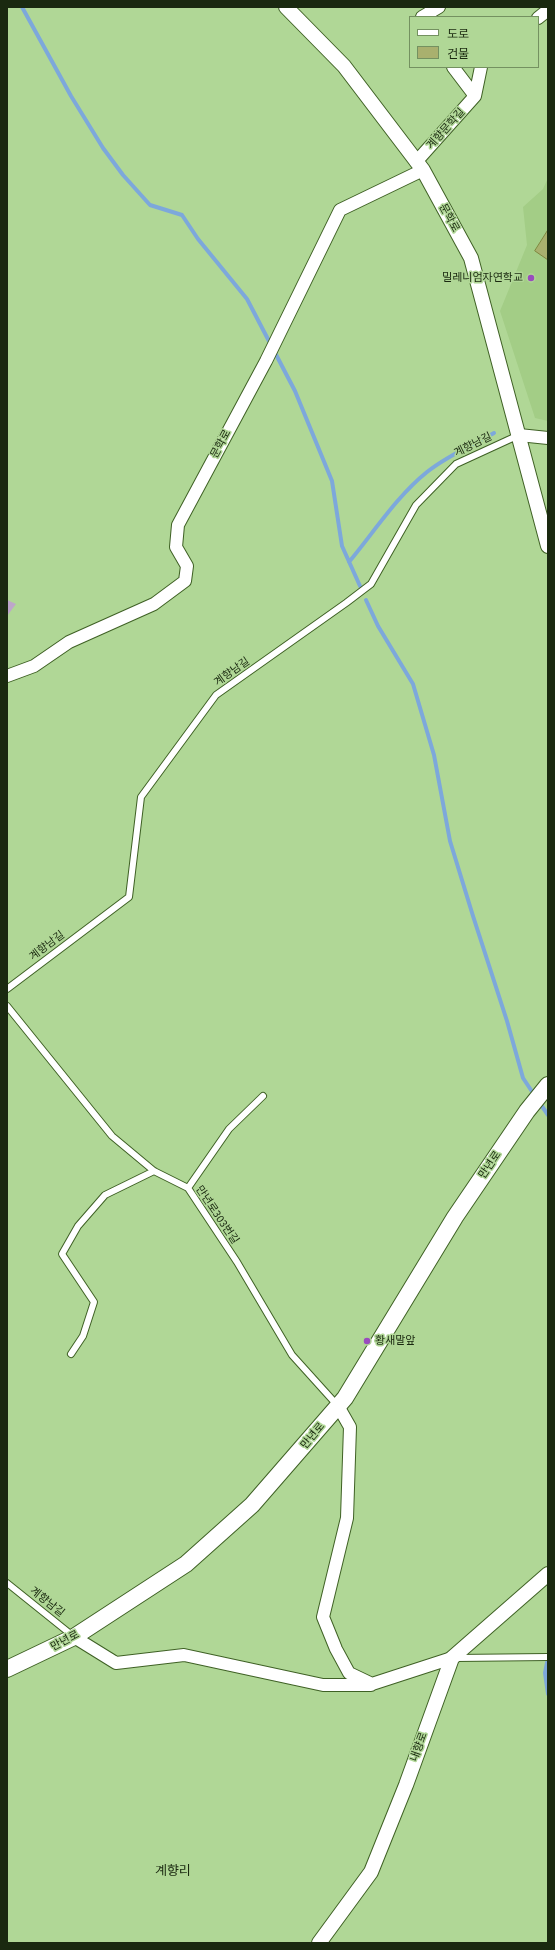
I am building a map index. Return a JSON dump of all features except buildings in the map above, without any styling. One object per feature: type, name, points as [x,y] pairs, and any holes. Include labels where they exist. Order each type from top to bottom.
[{"type":"main road","name":"만년로","points":[[7,1669],[74,1637],[186,1564],[252,1505],[344,1398],[455,1217],[527,1112],[548,1085]]},
{"type":"street","name":"문학로","points":[[286,7],[344,66],[420,166],[470,258],[548,546]]},
{"type":"street","points":[[424,16],[439,7]]},
{"type":"street","points":[[539,17],[548,10]]},
{"type":"street","points":[[454,68],[475,96]]},
{"type":"street","points":[[475,96],[481,68]]},
{"type":"street","name":"계향문학길","points":[[420,166],[475,96]]},
{"type":"street","name":"문학로","points":[[7,676],[34,666],[68,642],[154,604],[185,581],[187,566],[176,547],[178,525],[266,361],[340,210],[420,166]]},
{"type":"street","points":[[519,435],[548,438]]},
{"type":"street","points":[[338,1406],[350,1427],[347,1518],[322,1617],[336,1649],[349,1672],[372,1684]]},
{"type":"street","name":"내향로","points":[[319,1943],[371,1872],[406,1785],[452,1658],[547,1575]]},
{"type":"street","points":[[74,1637],[116,1663],[184,1655],[323,1685],[372,1684],[452,1658]]},
{"type":"lane","name":"계향남길","points":[[7,989],[129,897],[141,797],[216,695],[371,584],[416,505],[456,464],[519,435]]},
{"type":"lane","name":"만년로303번길","points":[[7,1006],[112,1136],[154,1171],[188,1188],[237,1262],[292,1355],[338,1406]]},
{"type":"lane","points":[[188,1188],[229,1129],[263,1096]]},
{"type":"lane","points":[[71,1354],[83,1336],[94,1302],[62,1254],[78,1226],[105,1195],[154,1171]]},
{"type":"lane","name":"계향남길","points":[[7,1583],[74,1637]]},
{"type":"lane","points":[[452,1658],[548,1657]]},
{"type":"shaded area","name":"밀레니엄자연학교","points":[[548,178],[548,421],[535,418],[500,311],[527,245],[523,207],[543,189]]},
{"type":"shaded area","points":[[7,600],[16,604],[7,616]]},
{"type":"waterway","points":[[22,7],[71,96],[103,148],[123,175],[150,205],[182,215],[198,239],[247,299],[295,391],[332,481],[342,546],[360,586]]},
{"type":"waterway","points":[[349,562],[396,503],[427,472],[460,451],[494,433]]},
{"type":"waterway","points":[[366,600],[378,626],[413,684],[434,755],[450,841],[507,1021],[523,1078],[535,1096]]},
{"type":"waterway","points":[[539,1102],[548,1115]]},
{"type":"waterway","points":[[548,1658],[545,1673],[548,1694]]},
{"type":"place","name":"밀레니엄자연학교","points":[[531,278]]},
{"type":"place","name":"황새말앞","points":[[367,1341]]},
{"type":"district","name":"계향리","points":[[173,1871]]}]
